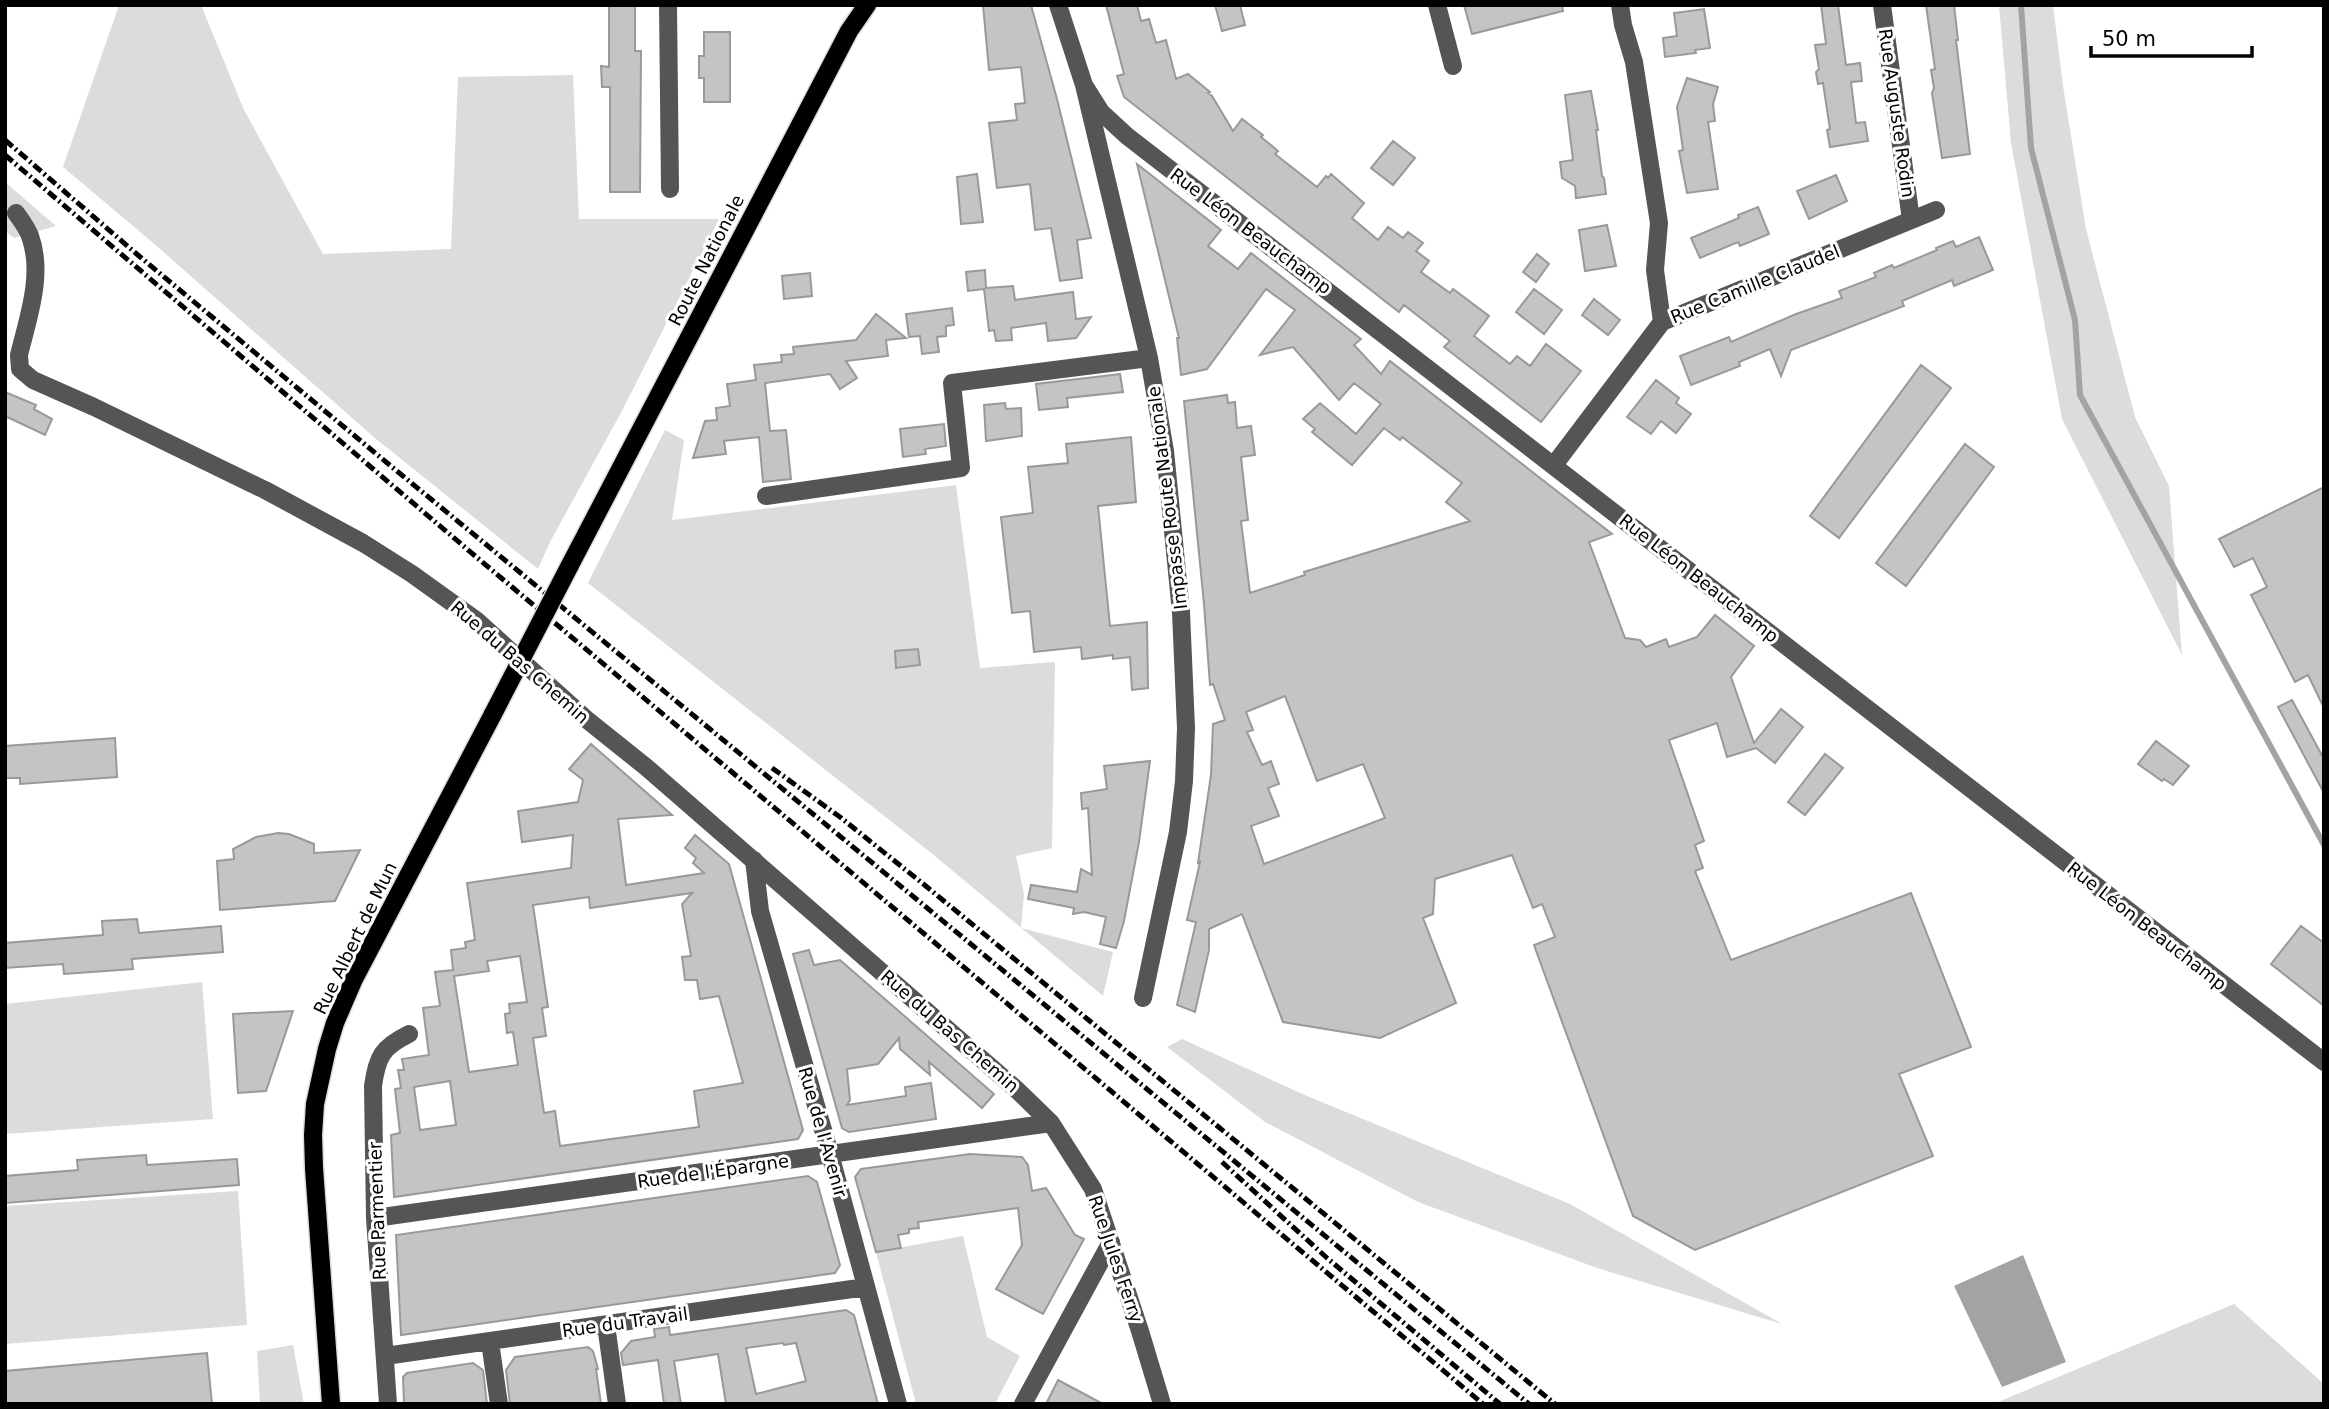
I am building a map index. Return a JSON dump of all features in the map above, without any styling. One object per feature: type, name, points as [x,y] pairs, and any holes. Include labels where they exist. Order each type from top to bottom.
[{"type":"main road","name":"Route Nationale","points":[[849,32],[859,5]]},
{"type":"main road","name":"Route Nationale","points":[[569,567],[849,32],[867,5]]},
{"type":"main road","name":"Rue Albert de Mun","points":[[331,1404],[314,1168],[315,1115],[320,1079],[335,1023],[354,979],[569,567]]},
{"type":"street","points":[[668,5],[670,189]]},
{"type":"street","name":"Impasse Route Nationale","points":[[1058,5],[1084,85],[1149,358],[1165,451],[1175,541],[1186,755],[1178,832],[1143,998]]},
{"type":"street","points":[[1437,5],[1453,66]]},
{"type":"street","points":[[1620,5],[1634,62],[1659,223],[1655,270],[1662,321]]},
{"type":"street","name":"Rue Auguste Rodin","points":[[1882,5],[1911,220]]},
{"type":"street","name":"Rue Léon Beauchamp","points":[[1084,85],[1101,112],[1127,136],[2324,1062]]},
{"type":"street","name":"Rue Camille Claudel","points":[[1553,465],[1662,321],[1936,210]]},
{"type":"street","name":"Rue du Bas Chemin","points":[[16,213],[30,235],[36,266],[19,355],[19,363],[24,373],[33,380],[265,490],[363,543],[476,620],[586,719],[646,767],[1016,1089],[1051,1123]]},
{"type":"street","points":[[766,496],[961,468],[952,383],[1149,358]]},
{"type":"street","name":"Rue de l'Avenir","points":[[754,860],[760,911],[898,1404]]},
{"type":"street","name":"Rue Parmentier","points":[[388,1404],[375,1218],[373,1086],[376,1068],[383,1052],[392,1042],[410,1034]]},
{"type":"street","name":"Rue de l'Épargne","points":[[375,1218],[1051,1123]]},
{"type":"street","name":"Rue Jules Ferry","points":[[1051,1123],[1093,1189],[1161,1404]]},
{"type":"street","points":[[1023,1404],[1111,1242]]},
{"type":"street","name":"Rue du Travail","points":[[385,1356],[866,1287]]},
{"type":"street","points":[[606,1325],[617,1404]]},
{"type":"street","points":[[490,1342],[499,1404]]},
{"type":"shaded area","points":[[119,5],[201,5],[244,110],[323,254],[451,249],[458,77],[573,75],[579,219],[719,219],[538,569],[375,438],[63,167]]},
{"type":"shaded area","points":[[1999,5],[2053,5],[2086,229],[2135,417],[2169,486],[2182,655],[2062,419],[2011,143]]},
{"type":"shaded area","points":[[5,182],[56,226],[14,238],[5,231]]},
{"type":"shaded area","points":[[665,430],[684,440],[672,520],[956,485],[980,668],[1055,662],[1052,848],[1016,856],[1024,894],[1021,928],[930,852],[588,583]]},
{"type":"shaded area","points":[[1021,928],[1113,952],[1103,996]]},
{"type":"shaded area","points":[[202,982],[213,1119],[5,1134],[5,1004]]},
{"type":"shaded area","points":[[1182,1039],[1307,1096],[1570,1204],[1782,1324],[1597,1268],[1418,1202],[1265,1122],[1167,1047]]},
{"type":"shaded area","points":[[238,1191],[247,1325],[5,1344],[5,1206]]},
{"type":"shaded area","points":[[963,1236],[987,1337],[1020,1356],[995,1404],[916,1404],[876,1252]]},
{"type":"shaded area","points":[[2023,1255],[2066,1362],[2002,1387],[1954,1286]]},
{"type":"shaded area","points":[[2234,1304],[2324,1384],[2324,1404],[1993,1404]]},
{"type":"shaded area","points":[[293,1345],[304,1404],[260,1404],[257,1351]]},
{"type":"building","points":[[609,5],[635,5],[635,51],[641,51],[640,192],[610,192],[610,87],[602,87],[601,66],[609,67]]},
{"type":"building","points":[[983,5],[1031,5],[1091,238],[1077,240],[1082,278],[1060,281],[1051,228],[1035,230],[1030,184],[997,188],[989,123],[1017,120],[1015,104],[1025,103],[1021,67],[989,70]]},
{"type":"building","points":[[1106,5],[1137,5],[1141,21],[1149,19],[1156,43],[1166,40],[1176,79],[1188,74],[1210,92],[1208,93],[1233,131],[1242,119],[1263,135],[1261,137],[1278,151],[1275,154],[1317,187],[1331,174],[1364,203],[1352,218],[1378,240],[1388,227],[1403,238],[1408,232],[1423,243],[1416,251],[1429,261],[1421,272],[1450,293],[1453,289],[1489,316],[1474,336],[1510,364],[1517,356],[1530,366],[1546,344],[1581,371],[1541,422],[1444,347],[1450,341],[1404,305],[1399,312],[1124,97],[1117,76],[1124,74]]},
{"type":"building","points":[[1215,5],[1240,5],[1245,25],[1222,31]]},
{"type":"building","points":[[1464,5],[1562,5],[1563,11],[1472,34]]},
{"type":"building","points":[[1821,5],[1838,5],[1846,65],[1860,63],[1862,81],[1851,82],[1856,123],[1865,122],[1868,141],[1830,147],[1823,83],[1818,84],[1816,72],[1819,69],[1815,45],[1826,44]]},
{"type":"building","points":[[1926,5],[1954,5],[1970,154],[1942,158],[1932,93],[1934,88],[1931,70],[1935,69]]},
{"type":"building","points":[[1704,9],[1710,48],[1695,50],[1696,53],[1665,57],[1663,38],[1677,36],[1674,13]]},
{"type":"building","points":[[704,32],[730,32],[730,102],[704,102],[704,78],[699,78],[699,56],[704,56]]},
{"type":"building","points":[[1687,78],[1718,87],[1713,104],[1715,121],[1708,122],[1718,189],[1687,193],[1679,151],[1683,150],[1677,107]]},
{"type":"building","points":[[1591,91],[1606,194],[1576,198],[1575,186],[1562,178],[1560,162],[1573,160],[1565,95]]},
{"type":"building","points":[[1393,141],[1415,158],[1393,185],[1371,168]]},
{"type":"building","points":[[1137,164],[1221,230],[1208,246],[1238,269],[1251,253],[1361,339],[1354,345],[1381,374],[1390,361],[1612,534],[1589,542],[1625,638],[1640,640],[1646,647],[1666,639],[1669,647],[1697,637],[1715,615],[1754,646],[1731,677],[1754,743],[1781,709],[1803,727],[1775,763],[1756,748],[1727,757],[1717,723],[1669,740],[1704,841],[1695,845],[1703,868],[1695,871],[1731,960],[1911,893],[1971,1047],[1899,1074],[1933,1156],[1695,1250],[1633,1216],[1534,945],[1555,937],[1542,904],[1533,908],[1512,855],[1435,879],[1433,914],[1423,918],[1456,1003],[1380,1038],[1283,1022],[1242,914],[1209,929],[1209,950],[1195,1012],[1177,1005],[1196,922],[1187,920],[1200,862],[1198,863],[1211,775],[1213,724],[1225,720],[1213,684],[1210,685],[1184,401],[1227,395],[1228,403],[1235,402],[1237,428],[1251,426],[1255,455],[1241,457],[1248,520],[1241,521],[1250,593],[1305,575],[1304,572],[1470,521],[1446,502],[1462,483],[1402,437],[1400,440],[1384,428],[1352,465],[1312,432],[1315,429],[1303,419],[1320,403],[1356,434],[1381,404],[1354,383],[1339,400],[1293,347],[1260,355],[1295,310],[1266,289],[1207,369],[1181,375],[1179,338]],"holes":[[[1285,696],[1317,781],[1363,764],[1385,818],[1264,864],[1251,826],[1279,816],[1268,788],[1279,784],[1271,761],[1262,765],[1247,732],[1253,730],[1246,712]]]},
{"type":"building","points":[[977,174],[983,222],[961,224],[957,177]]},
{"type":"building","points":[[1836,175],[1847,201],[1809,219],[1797,191]]},
{"type":"building","points":[[1758,207],[1769,234],[1740,246],[1738,242],[1700,258],[1691,238]]},
{"type":"building","points":[[1607,225],[1616,266],[1585,271],[1579,230]]},
{"type":"building","points":[[1979,237],[1993,270],[1954,286],[1952,280],[1902,301],[1904,306],[1791,350],[1781,376],[1770,349],[1739,362],[1740,366],[1691,385],[1680,356],[1729,337],[1731,342],[1842,298],[1839,291],[1876,277],[1874,273],[1892,265],[1894,268],[1953,241],[1956,247]]},
{"type":"building","points":[[1537,254],[1549,264],[1536,282],[1523,272]]},
{"type":"building","points":[[985,270],[986,288],[1013,286],[1015,300],[1073,292],[1076,319],[1091,317],[1076,338],[1048,341],[1046,323],[1011,328],[1012,340],[996,341],[994,330],[989,331],[984,289],[968,291],[966,272]]},
{"type":"building","points":[[810,273],[812,296],[784,299],[782,276]]},
{"type":"building","points":[[1534,289],[1562,310],[1544,334],[1516,312]]},
{"type":"building","points":[[1594,299],[1620,320],[1608,335],[1582,315]]},
{"type":"building","points":[[952,308],[954,325],[946,326],[946,336],[937,337],[939,352],[922,354],[920,336],[909,337],[906,314]]},
{"type":"building","points":[[876,314],[906,338],[886,340],[888,356],[846,361],[857,378],[840,389],[830,374],[765,383],[770,431],[786,430],[791,479],[763,482],[759,437],[724,441],[726,454],[693,458],[705,421],[717,420],[716,408],[730,406],[727,384],[756,380],[754,365],[782,362],[781,355],[794,354],[793,347],[856,340]]},
{"type":"building","points":[[1921,365],[1951,388],[1839,538],[1810,516]]},
{"type":"building","points":[[1120,374],[1123,392],[1067,398],[1068,407],[1039,410],[1036,384]]},
{"type":"building","points":[[1656,380],[1679,398],[1676,403],[1691,414],[1676,433],[1661,421],[1651,434],[1627,417]]},
{"type":"building","points":[[5,392],[36,405],[34,409],[52,419],[45,435],[5,416]]},
{"type":"building","points":[[1005,403],[1006,409],[1021,408],[1022,436],[986,441],[984,405]]},
{"type":"building","points":[[944,424],[946,446],[925,449],[926,454],[903,457],[900,429]]},
{"type":"building","points":[[1131,437],[1136,502],[1098,506],[1110,626],[1147,622],[1148,688],[1132,690],[1130,657],[1113,659],[1113,655],[1082,659],[1081,647],[1034,652],[1030,611],[1012,613],[1001,517],[1033,513],[1028,467],[1068,463],[1066,444]]},
{"type":"building","points":[[1965,444],[1994,467],[1906,586],[1876,563]]},
{"type":"building","points":[[2324,487],[2324,708],[2308,675],[2295,682],[2251,595],[2267,587],[2253,558],[2234,567],[2219,539]]},
{"type":"building","points":[[918,649],[920,665],[896,668],[895,651]]},
{"type":"building","points":[[2292,700],[2324,759],[2324,793],[2278,707]]},
{"type":"building","points":[[115,738],[117,777],[20,784],[20,778],[5,778],[5,746]]},
{"type":"building","points":[[2156,741],[2189,766],[2173,785],[2164,779],[2162,781],[2138,764]]},
{"type":"building","points":[[591,744],[672,815],[618,819],[626,885],[704,873],[693,863],[696,858],[685,848],[695,835],[729,864],[803,1130],[798,1139],[394,1197],[391,1135],[400,1133],[395,1089],[401,1088],[398,1070],[404,1070],[402,1059],[429,1055],[423,1008],[440,1006],[435,972],[453,970],[451,950],[466,948],[465,942],[475,940],[467,883],[571,868],[573,835],[522,842],[518,811],[578,802],[583,780],[569,769]],"holes":[[[692,893],[682,904],[691,956],[682,957],[685,980],[697,980],[700,999],[719,996],[743,1083],[694,1091],[699,1127],[560,1146],[555,1111],[544,1113],[533,1038],[546,1036],[542,1008],[548,1007],[533,905],[589,897],[590,908]],[[520,956],[527,1002],[509,1004],[510,1013],[505,1014],[507,1033],[513,1032],[518,1065],[469,1072],[454,976],[489,971],[487,961]],[[450,1081],[456,1125],[420,1130],[414,1087]]]},
{"type":"building","points":[[1825,754],[1843,768],[1805,815],[1788,802]]},
{"type":"building","points":[[1150,761],[1139,842],[1116,948],[1100,944],[1106,917],[1084,912],[1073,914],[1074,908],[1028,899],[1031,885],[1077,892],[1081,869],[1092,875],[1088,808],[1082,809],[1081,793],[1107,789],[1104,766]]},
{"type":"building","points":[[289,834],[314,844],[314,853],[360,850],[335,901],[220,910],[217,861],[234,859],[233,849],[256,837]]},
{"type":"building","points":[[137,919],[139,933],[221,926],[223,952],[132,959],[133,969],[64,974],[63,964],[5,968],[5,943],[103,935],[102,921]]},
{"type":"building","points":[[2301,926],[2324,943],[2324,1006],[2271,964]]},
{"type":"building","points":[[809,950],[814,965],[840,960],[994,1094],[982,1108],[929,1062],[930,1075],[900,1049],[899,1038],[878,1064],[847,1069],[850,1100],[847,1105],[906,1096],[905,1087],[931,1083],[936,1119],[849,1132],[842,1128],[793,954]]},
{"type":"building","points":[[293,1011],[266,1091],[238,1093],[233,1014]]},
{"type":"building","points":[[970,1154],[1022,1157],[1028,1165],[1032,1191],[1046,1188],[1075,1235],[1084,1239],[1043,1314],[996,1289],[1022,1245],[1018,1208],[918,1222],[919,1228],[909,1229],[909,1233],[898,1235],[901,1248],[876,1252],[855,1177],[861,1169]]},
{"type":"building","points":[[146,1155],[147,1165],[237,1159],[239,1185],[5,1203],[5,1176],[78,1170],[77,1160]]},
{"type":"building","points":[[808,1176],[817,1182],[840,1265],[835,1273],[401,1335],[396,1235]]},
{"type":"building","points":[[846,1310],[854,1315],[878,1404],[726,1404],[718,1354],[674,1361],[681,1404],[664,1404],[658,1360],[623,1365],[621,1353],[631,1341],[655,1337],[654,1329],[669,1327],[670,1335]],"holes":[[[796,1343],[806,1381],[756,1394],[746,1348]]]},
{"type":"building","points":[[588,1347],[593,1351],[598,1369],[601,1404],[510,1404],[506,1370],[515,1357]]},
{"type":"building","points":[[207,1353],[212,1404],[5,1404],[5,1371]]},
{"type":"building","points":[[473,1363],[483,1370],[487,1404],[404,1404],[403,1377],[407,1373]]},
{"type":"building","points":[[1058,1380],[1103,1404],[1046,1404]]},
{"type":"waterway","points":[[2021,5],[2031,148],[2075,320],[2080,395],[2324,845]]},
{"type":"railway","points":[[5,140],[139,256],[392,467],[1529,1404]]},
{"type":"railway","points":[[5,155],[474,555],[1483,1404]]},
{"type":"railway","points":[[772,768],[840,817],[927,887],[1555,1404]]},
{"type":"railway","points":[[1222,1162],[1327,1258],[1500,1404]]}]
